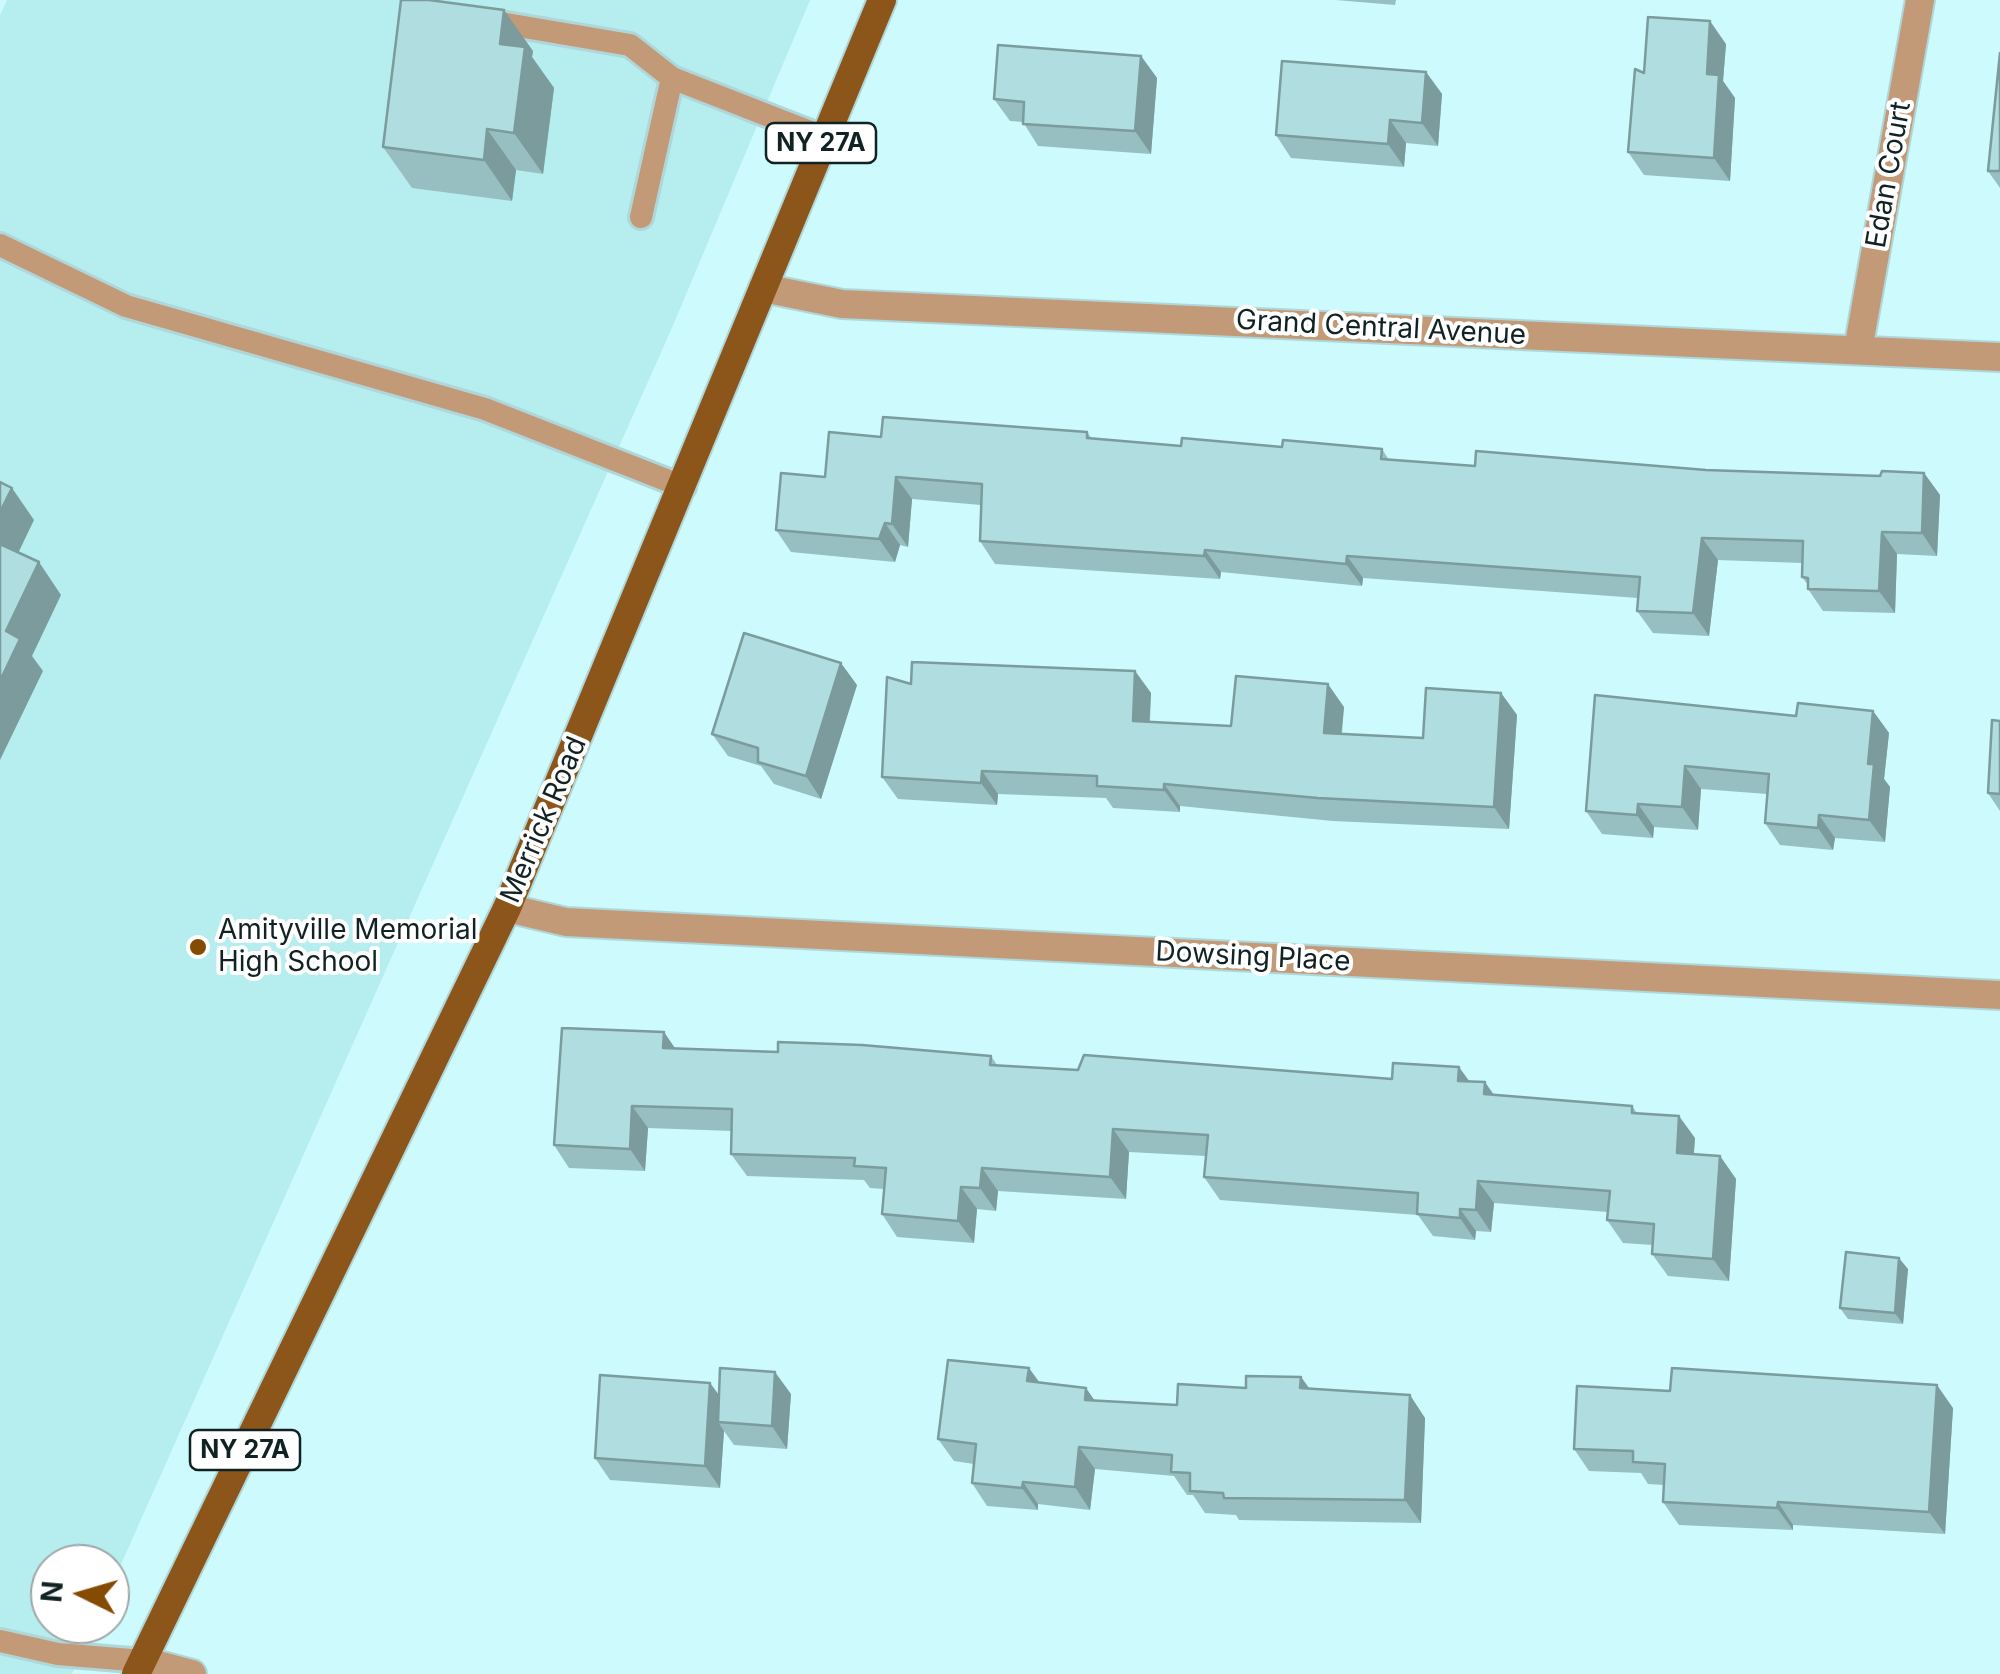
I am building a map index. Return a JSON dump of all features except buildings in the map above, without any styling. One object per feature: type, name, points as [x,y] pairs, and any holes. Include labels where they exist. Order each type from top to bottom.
[{"type":"main road","name":"Merrick Road","points":[[140,1668],[507,908],[882,0]]},
{"type":"street","name":"Edan Court","points":[[1858,350],[1920,0]]},
{"type":"street","name":"Grand Central Avenue","points":[[764,288],[842,304],[2000,357]]},
{"type":"street","name":"Dowsing Place","points":[[507,908],[566,922],[2000,995]]},
{"type":"street","points":[[140,1668],[192,1674]]},
{"type":"lane","points":[[465,17],[630,45],[672,78],[823,138]]},
{"type":"lane","points":[[641,217],[672,78]]},
{"type":"lane","points":[[0,245],[126,306],[485,408],[684,487]]},
{"type":"lane","points":[[0,1641],[140,1668]]},
{"type":"shaded area","name":"Amityville Memorial High School","points":[[7,0],[810,0],[671,330],[130,1544],[30,1544],[30,1644],[85,1644],[72,1674],[0,1674],[0,15]]},
{"type":"place","name":"Amityville Memorial High School","points":[[198,947]]}]
